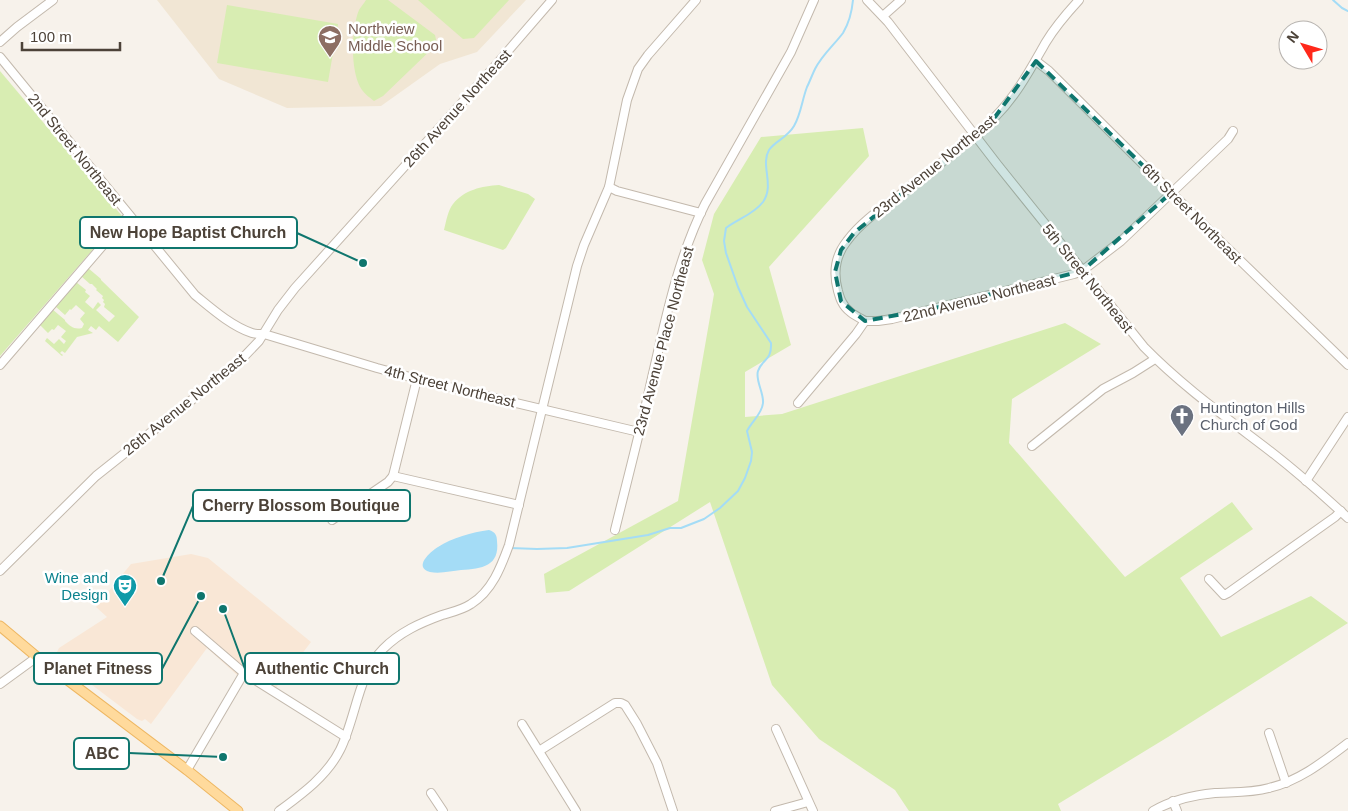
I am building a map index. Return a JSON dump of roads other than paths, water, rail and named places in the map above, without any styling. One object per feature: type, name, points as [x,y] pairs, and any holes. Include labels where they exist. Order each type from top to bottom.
[{"type":"main road","points":[[0,626],[37,657],[187,770],[238,811]]},
{"type":"street","points":[[0,42],[53,0]]},
{"type":"street","name":"26th Avenue Northeast","points":[[0,571],[96,476],[254,348],[278,310],[295,288],[463,102],[552,0]]},
{"type":"street","points":[[278,811],[309,788],[322,775],[340,751],[346,738],[364,680],[372,663],[383,648],[412,627],[472,604],[487,590],[496,576],[509,545],[577,266],[609,187],[628,100],[638,69],[696,0]]},
{"type":"street","name":"23rd Avenue Place Northeast","points":[[615,530],[687,246],[701,213],[790,52],[814,0]]},
{"type":"street","name":"5th Street Northeast","points":[[867,0],[883,16],[997,164],[1155,359],[1306,481],[1348,518]]},
{"type":"street","points":[[883,16],[901,0]]},
{"type":"street","name":"23rd Avenue Northeast","points":[[865,321],[854,315],[841,301],[836,283],[835,272],[838,256],[847,241],[864,222],[948,158],[995,117],[1020,87],[1046,42],[1079,0]]},
{"type":"street","name":"2nd Street Northeast","points":[[0,57],[195,295],[211,309],[232,323],[252,333],[264,334]]},
{"type":"street","name":"6th Street Northeast","points":[[1036,61],[1049,71],[1348,365]]},
{"type":"street","name":"22nd Avenue Northeast","points":[[865,321],[892,319],[1082,271],[1121,241],[1228,139],[1232,131]]},
{"type":"street","points":[[609,187],[617,191],[701,213]]},
{"type":"street","points":[[0,365],[129,215]]},
{"type":"street","points":[[798,403],[865,321]]},
{"type":"street","name":"4th Street Northeast","points":[[264,334],[417,379],[639,432]]},
{"type":"street","points":[[1032,446],[1103,389],[1155,359]]},
{"type":"street","points":[[332,520],[388,482],[393,476],[417,379]]},
{"type":"street","points":[[1306,481],[1348,417]]},
{"type":"street","points":[[393,476],[519,505]]},
{"type":"street","points":[[1209,579],[1224,595],[1228,593],[1341,511]]},
{"type":"street","points":[[195,631],[244,673],[346,738]]},
{"type":"street","points":[[0,684],[37,657]]},
{"type":"street","points":[[187,770],[244,673]]},
{"type":"street","points":[[539,751],[615,703],[621,703],[632,714],[651,750],[673,811]]},
{"type":"street","points":[[522,724],[576,811]]},
{"type":"street","points":[[776,729],[813,811]]},
{"type":"street","points":[[1269,734],[1286,783]]},
{"type":"street","points":[[1153,811],[1184,798],[1258,791],[1286,783],[1313,769],[1348,743]]},
{"type":"street","points":[[431,792],[443,811]]},
{"type":"street","points":[[775,811],[808,802]]},
{"type":"street","points":[[1173,802],[1177,811]]},
{"type":"water","points":[[489,530],[496,535],[497,549],[496,556],[488,564],[476,569],[438,573],[425,570],[423,567],[427,556],[449,541],[476,532]]},
{"type":"waterway","points":[[510,548],[567,548],[648,535],[670,528],[681,528],[704,519],[720,508],[738,491],[751,461],[752,452],[747,431],[759,414],[763,403],[757,375],[770,353],[771,343],[747,307],[738,287],[726,253],[724,241],[726,228],[751,213],[763,202],[768,189],[766,162],[769,150],[788,134],[794,126],[815,69],[843,33],[850,17],[853,0]]},
{"type":"waterway","points":[[1333,0],[1348,11]]},
{"type":"place","name":"Northview Middle School","points":[[330,58]]},
{"type":"place","name":"New Hope Baptist Church","points":[[363,263]]},
{"type":"place","name":"Huntington Hills Church of God","points":[[1182,437]]},
{"type":"place","name":"Cherry Blossom Boutique","points":[[161,581]]},
{"type":"place","name":"Planet Fitness","points":[[201,596]]},
{"type":"place","name":"Wine and Design","points":[[125,607]]},
{"type":"place","name":"Authentic Church","points":[[223,609]]},
{"type":"place","name":"ABC","points":[[223,757]]}]
